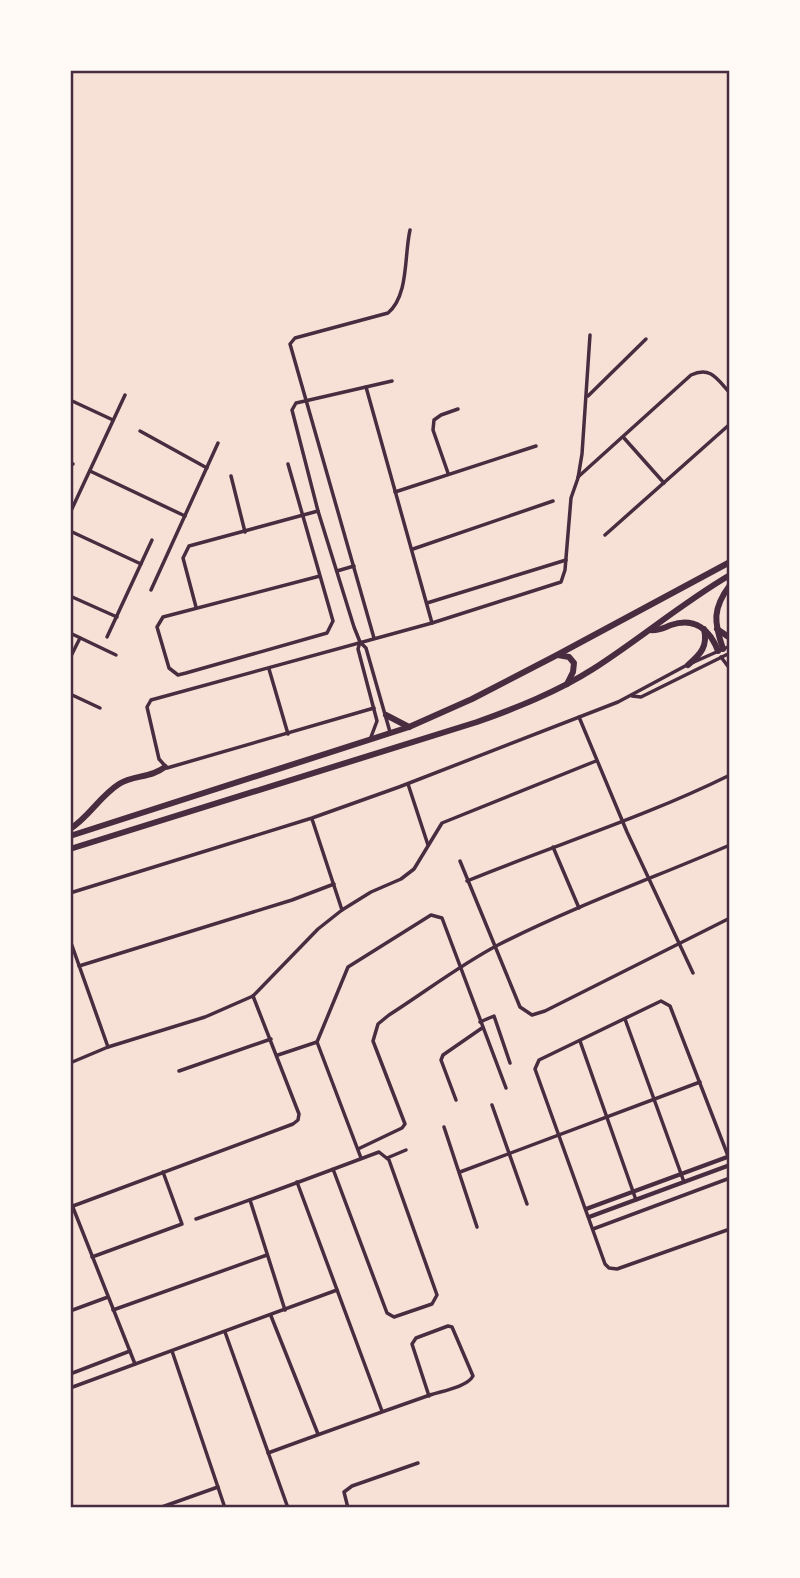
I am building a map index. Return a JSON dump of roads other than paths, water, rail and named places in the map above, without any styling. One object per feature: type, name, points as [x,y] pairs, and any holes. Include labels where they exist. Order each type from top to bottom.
[{"type":"highway","points":[[70,836],[367,743],[409,727],[472,699],[730,562]]},
{"type":"highway","points":[[70,849],[514,709],[591,670],[730,575]]},
{"type":"highway","points":[[724,652],[716,628],[718,608],[730,584]]},
{"type":"highway","points":[[650,630],[659,631],[684,622],[704,628],[724,652]]},
{"type":"highway","points":[[688,665],[705,647],[704,628]]},
{"type":"highway","points":[[716,628],[730,638]]},
{"type":"highway","points":[[556,655],[569,657],[574,663],[567,684]]},
{"type":"highway","points":[[386,715],[409,727]]},
{"type":"highway","points":[[70,829],[81,822],[116,786],[125,781],[156,774],[165,767]]},
{"type":"street","points":[[374,638],[290,344],[295,338],[388,313],[395,307],[400,293],[410,230]]},
{"type":"street","points":[[374,708],[165,767],[159,760],[147,714],[151,700],[432,623],[561,582],[566,560],[571,498],[578,478],[590,335]]},
{"type":"street","points":[[586,397],[646,339]]},
{"type":"street","points":[[578,478],[691,375],[701,370],[712,373],[730,393]]},
{"type":"street","points":[[391,734],[366,648],[360,642],[318,511],[292,416],[296,403],[392,381]]},
{"type":"street","points":[[366,387],[432,623]]},
{"type":"street","points":[[70,513],[125,395]]},
{"type":"street","points":[[70,400],[113,420]]},
{"type":"street","points":[[448,474],[433,430],[434,420],[458,409]]},
{"type":"street","points":[[605,535],[730,424]]},
{"type":"street","points":[[139,431],[207,468]]},
{"type":"street","points":[[624,438],[664,483]]},
{"type":"street","points":[[151,590],[218,443]]},
{"type":"street","points":[[394,492],[536,446]]},
{"type":"street","points":[[288,464],[333,621],[327,633],[178,674],[169,668],[157,627],[163,617],[320,576]]},
{"type":"street","points":[[90,471],[185,516]]},
{"type":"street","points":[[231,476],[246,532]]},
{"type":"street","points":[[412,549],[554,501]]},
{"type":"street","points":[[196,607],[183,558],[189,546],[318,511]]},
{"type":"street","points":[[70,531],[141,564]]},
{"type":"street","points":[[107,637],[152,540]]},
{"type":"street","points":[[427,603],[566,560]]},
{"type":"street","points":[[337,572],[354,566]]},
{"type":"street","points":[[70,596],[117,617]]},
{"type":"street","points":[[70,633],[116,655]]},
{"type":"street","points":[[70,658],[80,638]]},
{"type":"street","points":[[360,642],[358,649],[377,721],[367,743]]},
{"type":"street","points":[[70,893],[312,818],[399,787],[630,696],[688,665],[724,652]]},
{"type":"street","points":[[724,652],[729,667]]},
{"type":"street","points":[[630,696],[641,697],[724,652]]},
{"type":"street","points":[[269,669],[288,734]]},
{"type":"street","points":[[70,694],[100,708]]},
{"type":"street","points":[[579,717],[623,822],[693,973]]},
{"type":"street","points":[[70,1063],[108,1047],[205,1017],[253,996],[318,929],[342,910],[371,892],[401,879],[414,869],[442,823],[596,761]]},
{"type":"street","points":[[467,881],[553,846],[676,802],[730,775]]},
{"type":"street","points":[[408,783],[428,845]]},
{"type":"street","points":[[312,818],[342,910]]},
{"type":"street","points":[[358,1149],[402,1128],[405,1124],[373,1041],[378,1024],[495,947],[649,877],[730,845]]},
{"type":"street","points":[[553,846],[579,908]]},
{"type":"street","points":[[460,861],[520,1007],[527,1014],[545,1011],[730,918]]},
{"type":"street","points":[[79,965],[292,900],[334,884]]},
{"type":"street","points":[[362,1158],[317,1042],[348,967],[432,915],[442,918],[506,1088]]},
{"type":"street","points":[[70,940],[108,1047]]},
{"type":"street","points":[[72,1206],[298,1120],[299,1114],[278,1055],[253,996]]},
{"type":"street","points":[[730,1160],[670,1006],[661,1001],[539,1060],[535,1069],[605,1265],[617,1269],[730,1229]]},
{"type":"street","points":[[481,1022],[494,1016],[510,1063]]},
{"type":"street","points":[[625,1019],[684,1182]]},
{"type":"street","points":[[456,1100],[441,1060],[443,1055],[483,1028]]},
{"type":"street","points":[[179,1071],[271,1039]]},
{"type":"street","points":[[580,1041],[636,1200]]},
{"type":"street","points":[[278,1055],[317,1042]]},
{"type":"street","points":[[460,1172],[700,1082]]},
{"type":"street","points":[[492,1105],[527,1204]]},
{"type":"street","points":[[444,1127],[477,1227]]},
{"type":"street","points":[[388,1159],[406,1150]]},
{"type":"street","points":[[196,1219],[379,1152],[388,1159],[437,1295],[432,1304],[394,1317],[387,1313],[333,1169]]},
{"type":"street","points":[[586,1209],[681,1172],[730,1160]]},
{"type":"street","points":[[589,1217],[684,1182],[730,1160]]},
{"type":"street","points":[[92,1257],[182,1224],[163,1172]]},
{"type":"street","points":[[593,1229],[730,1178]]},
{"type":"street","points":[[298,1182],[382,1411]]},
{"type":"street","points":[[70,1199],[135,1364]]},
{"type":"street","points":[[250,1200],[285,1310]]},
{"type":"street","points":[[70,1226],[79,1223]]},
{"type":"street","points":[[113,1310],[267,1255]]},
{"type":"street","points":[[70,1388],[337,1290]]},
{"type":"street","points":[[70,1311],[108,1297]]},
{"type":"street","points":[[271,1315],[318,1434]]},
{"type":"street","points":[[268,1452],[429,1396],[469,1381],[473,1376],[452,1327],[448,1326],[416,1338],[412,1344],[429,1396]]},
{"type":"street","points":[[225,1332],[288,1508]]},
{"type":"street","points":[[172,1350],[225,1508]]},
{"type":"street","points":[[70,1374],[130,1351]]},
{"type":"street","points":[[348,1508],[344,1492],[352,1486],[418,1463]]},
{"type":"street","points":[[159,1508],[218,1488]]}]
